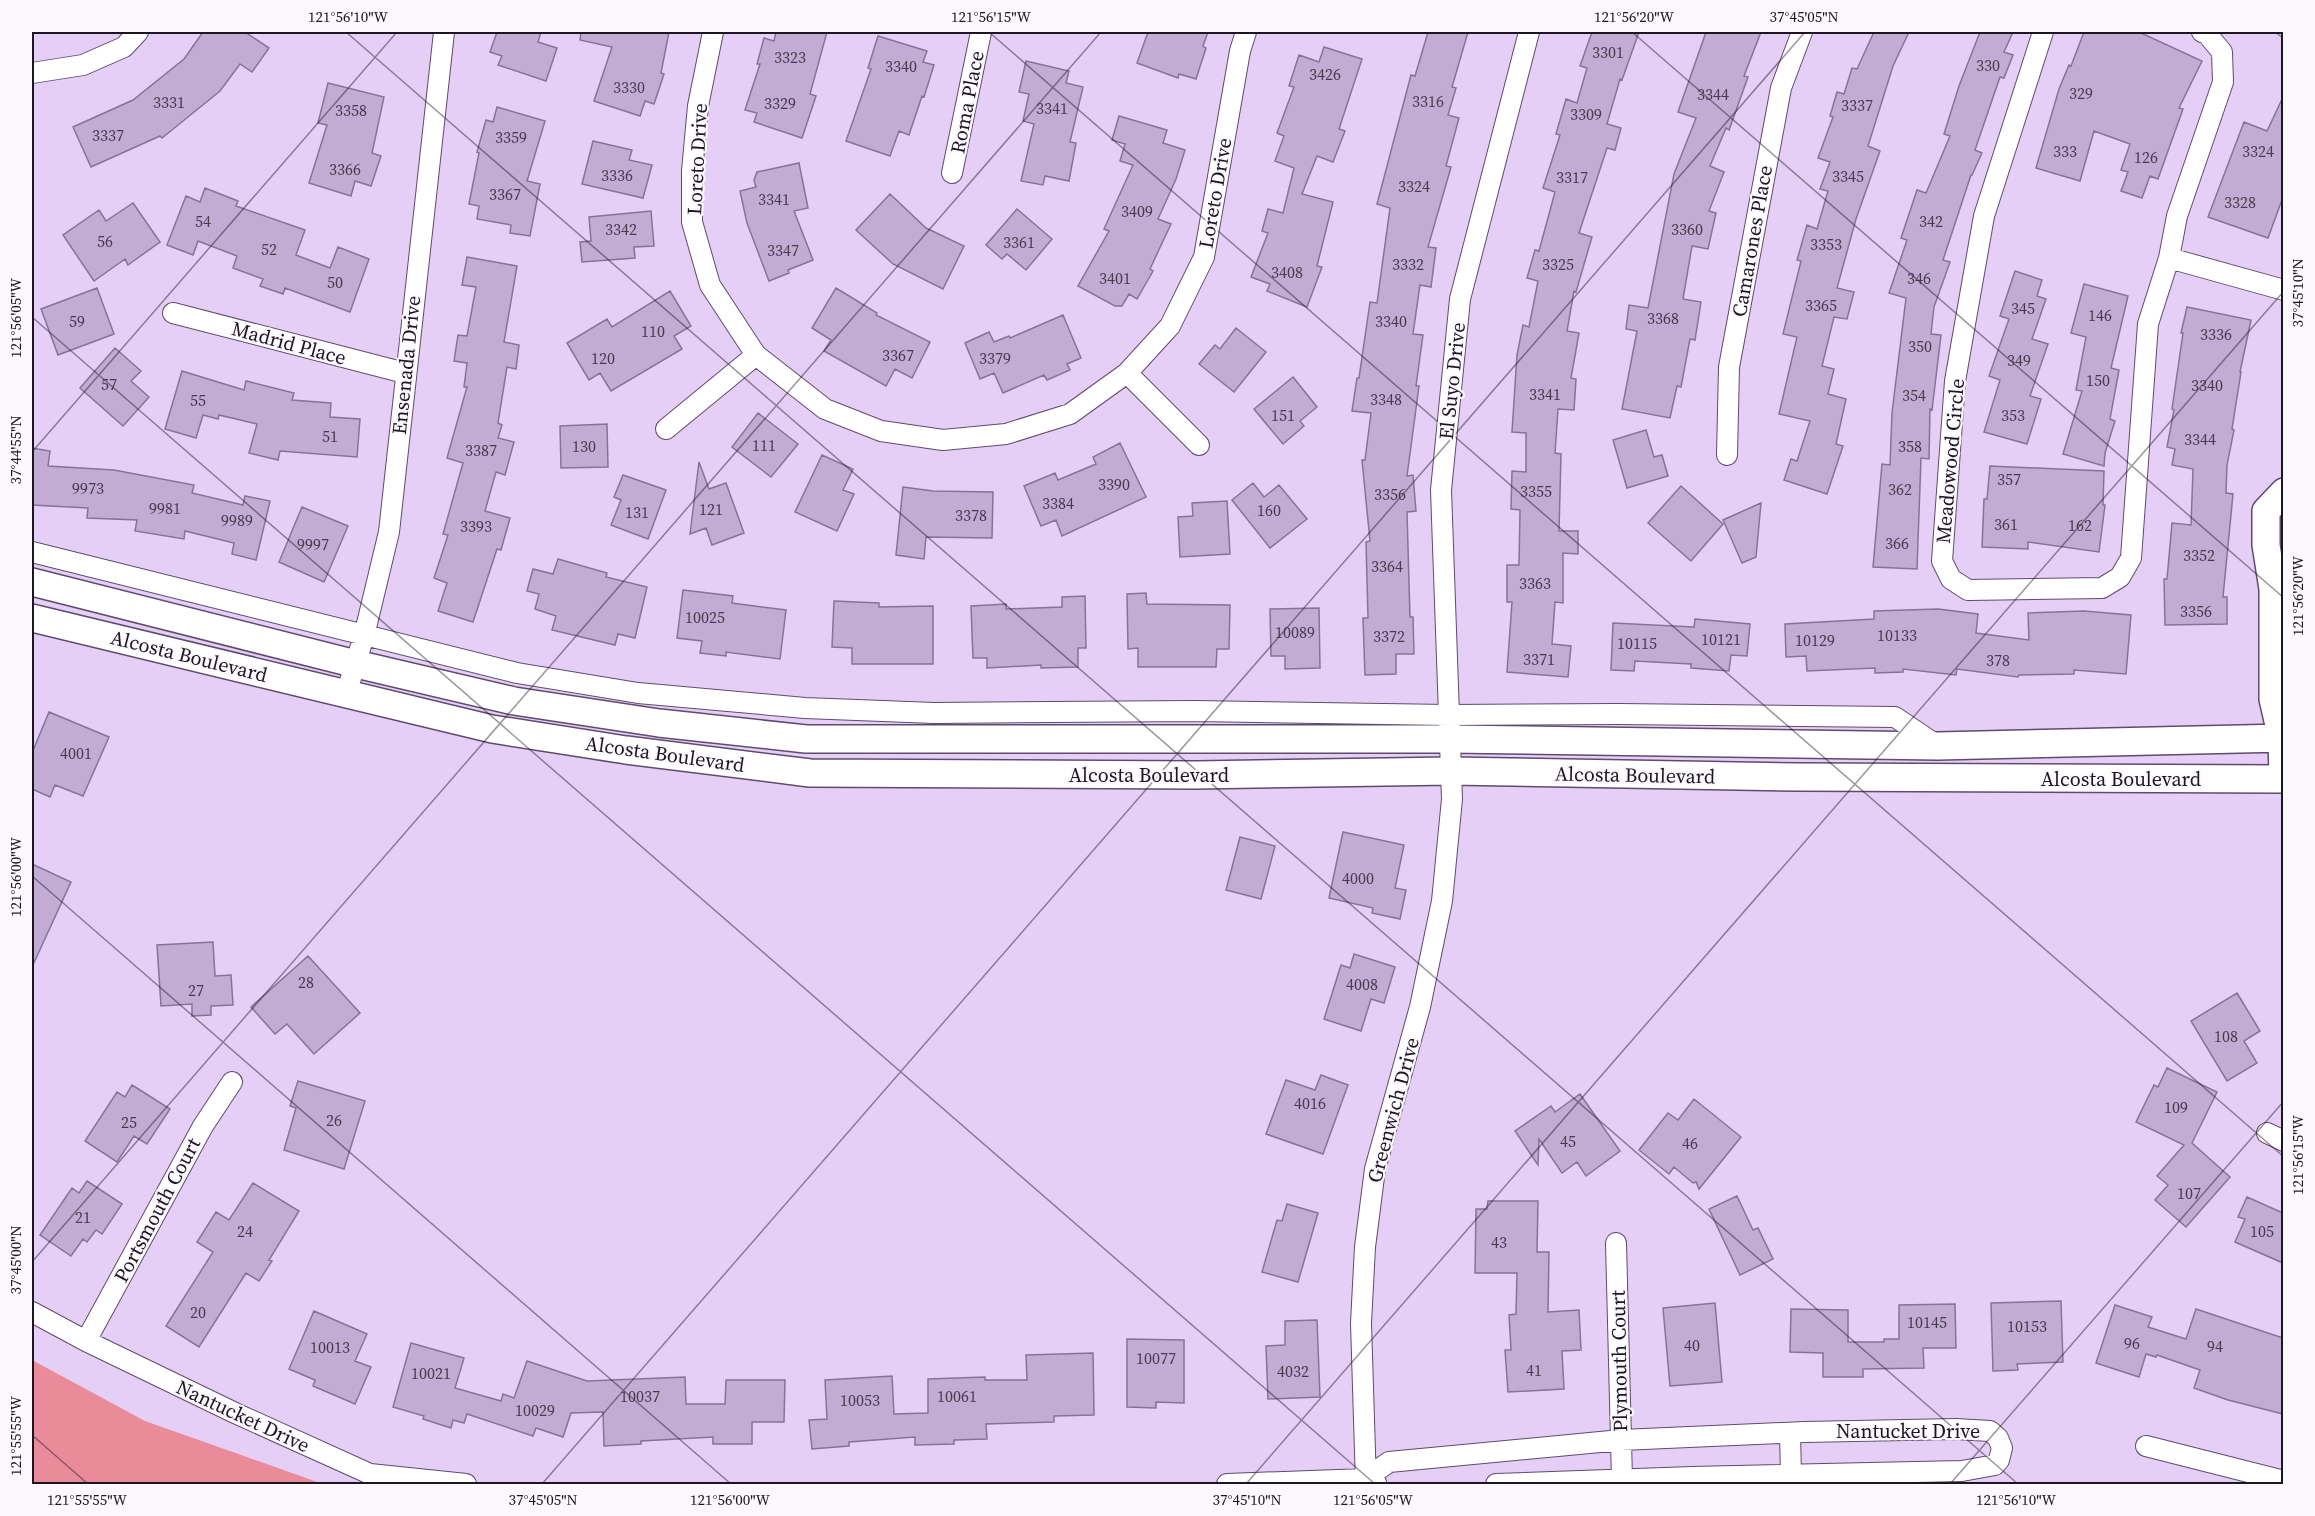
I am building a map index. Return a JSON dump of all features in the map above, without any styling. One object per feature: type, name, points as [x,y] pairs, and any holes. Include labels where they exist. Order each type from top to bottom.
[{"type":"main road","points":[[2283,492],[2266,512],[2265,544],[2273,589],[2273,699],[2283,737],[2283,779]]},
{"type":"main road","name":"Alcosta Boulevard","points":[[32,582],[356,664],[514,701],[659,723],[806,739],[1449,727],[1938,746],[2283,737]]},
{"type":"main road","name":"Alcosta Boulevard","points":[[32,618],[492,729],[626,750],[810,773],[1196,775],[1451,771],[1834,777],[2283,779]]},
{"type":"street","points":[[32,73],[83,65],[124,47],[138,32]]},
{"type":"street","name":"Ensenada Drive","points":[[346,694],[364,636],[389,532],[444,32]]},
{"type":"street","name":"Loreto Drive","points":[[713,32],[698,106],[692,171],[692,222],[710,285],[756,355],[825,409],[881,431],[943,440],[1006,434],[1070,414],[1128,373],[1170,326],[1204,257],[1240,51],[1246,32]]},
{"type":"street","name":"Roma Place","points":[[952,173],[981,32]]},
{"type":"street","name":"El Suyo Drive","points":[[1449,727],[1441,490],[1460,299],[1529,32]]},
{"type":"street","name":"Camarones Place","points":[[1727,455],[1729,367],[1781,88],[1802,32]]},
{"type":"street","name":"Meadowood Circle","points":[[2043,32],[1984,216],[1955,381],[1942,561],[1951,579],[1968,590],[2102,588],[2120,577],[2131,558],[2148,324],[2169,258],[2177,216],[2223,82],[2222,52],[2207,34],[2202,32]]},
{"type":"street","points":[[2169,258],[2283,290]]},
{"type":"street","name":"Madrid Place","points":[[173,312],[405,373]]},
{"type":"street","points":[[666,429],[756,355]]},
{"type":"street","points":[[1128,373],[1198,445]]},
{"type":"street","name":"Alcosta Boulevard","points":[[32,552],[517,673],[638,693],[805,708],[934,713],[1195,711],[1449,727]]},
{"type":"street","name":"Greenwich Drive","points":[[1370,1483],[1361,1323],[1365,1247],[1375,1169],[1420,1007],[1442,902],[1452,799],[1449,727]]},
{"type":"street","name":"Portsmouth Court","points":[[86,1341],[203,1126],[232,1082]]},
{"type":"street","name":"Plymouth Court","points":[[1616,1243],[1620,1440],[1623,1480]]},
{"type":"street","name":"Nantucket Drive","points":[[32,1312],[86,1341],[235,1413],[370,1474],[466,1485]]},
{"type":"street","name":"Nantucket Drive","points":[[1370,1483],[1389,1462],[1620,1440],[1910,1429],[1980,1430],[1990,1431],[1998,1438],[2002,1448],[2000,1460],[1995,1465],[1979,1469],[1496,1485]]},
{"type":"street","points":[[1790,1433],[1791,1475]]},
{"type":"street","points":[[2146,1446],[2283,1481]]},
{"type":"street","points":[[1227,1485],[1370,1483]]},
{"type":"shaded area","points":[[32,1360],[145,1421],[323,1484],[32,1484]]},
{"type":"building","points":[[203,32],[245,32],[269,48],[252,72],[240,64],[220,91],[162,138],[160,136],[91,167],[73,127],[133,100],[184,59]]},
{"type":"building","points":[[497,32],[541,32],[538,42],[557,48],[546,81],[498,65],[502,56],[490,52]]},
{"type":"building","points":[[581,32],[669,32],[661,73],[664,74],[654,104],[645,101],[640,116],[594,101],[612,47],[580,40]]},
{"type":"building","points":[[776,32],[827,32],[810,94],[816,96],[802,138],[754,122],[757,113],[745,110],[760,64],[757,64],[764,38],[774,41]]},
{"type":"building","points":[[1148,32],[1208,32],[1203,46],[1206,48],[1196,79],[1179,74],[1178,78],[1137,63]]},
{"type":"building","points":[[1428,32],[1468,32],[1452,87],[1456,88],[1448,115],[1459,118],[1446,166],[1451,167],[1428,247],[1436,248],[1431,287],[1420,285],[1413,334],[1423,335],[1407,476],[1413,475],[1416,511],[1407,512],[1410,617],[1413,617],[1414,654],[1396,654],[1396,674],[1365,675],[1363,618],[1368,618],[1366,542],[1370,541],[1362,460],[1365,460],[1371,413],[1352,411],[1370,302],[1377,303],[1390,208],[1377,204],[1411,75],[1415,76]]},
{"type":"building","points":[[1592,32],[1639,32],[1622,80],[1620,79],[1607,124],[1621,128],[1615,150],[1607,148],[1579,233],[1592,237],[1576,292],[1574,291],[1567,331],[1579,333],[1571,378],[1576,379],[1574,410],[1558,409],[1555,453],[1561,454],[1559,531],[1578,531],[1578,554],[1563,553],[1563,603],[1555,602],[1552,644],[1571,646],[1568,677],[1507,672],[1512,602],[1507,602],[1507,565],[1519,565],[1520,510],[1511,509],[1512,471],[1526,472],[1526,433],[1512,432],[1517,355],[1523,325],[1529,327],[1538,281],[1527,278],[1535,250],[1539,251],[1555,192],[1543,188],[1560,135],[1556,134],[1566,99],[1577,103],[1587,68],[1580,66]]},
{"type":"building","points":[[1706,32],[1761,32],[1744,76],[1748,77],[1729,130],[1726,128],[1710,166],[1724,172],[1709,211],[1716,213],[1708,249],[1692,246],[1683,299],[1701,302],[1695,340],[1690,339],[1681,387],[1677,386],[1670,418],[1622,409],[1637,331],[1626,329],[1629,305],[1648,308],[1674,174],[1696,118],[1678,112]]},
{"type":"building","points":[[1874,32],[1909,32],[1893,66],[1868,146],[1880,151],[1856,219],[1837,288],[1854,292],[1847,319],[1834,317],[1822,366],[1834,369],[1828,394],[1846,399],[1836,444],[1843,446],[1827,494],[1784,480],[1791,459],[1797,461],[1810,421],[1779,414],[1797,337],[1783,334],[1801,261],[1797,260],[1807,225],[1817,229],[1828,191],[1820,189],[1830,162],[1818,158],[1833,117],[1830,116],[1837,92],[1844,94],[1852,68],[1857,69]]},
{"type":"building","points":[[1980,32],[2013,32],[2004,52],[2013,55],[2004,78],[2000,77],[1975,150],[1982,153],[1971,175],[1943,260],[1950,262],[1934,307],[1931,334],[1941,335],[1932,410],[1930,409],[1929,459],[1921,458],[1917,569],[1873,567],[1882,464],[1890,465],[1892,413],[1906,298],[1889,293],[1907,240],[1901,238],[1917,190],[1926,193],[1950,136],[1944,134],[1959,86]]},
{"type":"building","points":[[2084,32],[2139,32],[2202,61],[2179,108],[2183,109],[2158,179],[2150,176],[2142,198],[2121,191],[2128,172],[2121,170],[2130,144],[2094,131],[2080,181],[2036,168],[2059,89]]},
{"type":"building","points":[[878,36],[927,51],[923,62],[934,65],[909,135],[899,131],[890,156],[846,141],[871,69],[868,68]]},
{"type":"building","points":[[1324,47],[1362,59],[1339,129],[1345,131],[1333,162],[1317,156],[1302,194],[1333,202],[1317,266],[1322,267],[1307,307],[1267,291],[1270,284],[1251,277],[1268,233],[1262,231],[1268,209],[1283,213],[1294,168],[1275,161],[1284,136],[1277,133],[1294,87],[1289,86],[1299,55],[1319,62]]},
{"type":"building","points":[[1026,61],[1069,71],[1066,83],[1083,87],[1070,142],[1076,143],[1069,181],[1045,176],[1043,185],[1021,181],[1034,124],[1023,121],[1029,94],[1019,92]]},
{"type":"building","points":[[328,83],[384,97],[372,153],[381,156],[371,186],[355,181],[351,196],[309,183],[327,125],[318,123]]},
{"type":"building","points":[[2283,97],[2283,197],[2268,238],[2208,217],[2244,122],[2267,131]]},
{"type":"building","points":[[497,107],[545,121],[527,181],[540,184],[530,236],[510,233],[511,225],[477,219],[479,206],[469,204],[479,153],[477,152],[486,120],[493,122]]},
{"type":"building","points":[[1119,116],[1167,130],[1163,143],[1185,150],[1176,179],[1158,219],[1171,224],[1150,269],[1153,271],[1137,299],[1129,294],[1122,306],[1115,306],[1078,286],[1109,231],[1104,229],[1133,165],[1120,161],[1125,144],[1112,140]]},
{"type":"building","points":[[593,141],[632,150],[629,160],[652,165],[643,198],[582,184]]},
{"type":"building","points":[[799,163],[808,208],[794,211],[813,260],[769,281],[747,223],[740,191],[756,187],[754,180],[757,172]]},
{"type":"building","points":[[205,188],[238,201],[236,206],[305,230],[296,255],[330,268],[338,247],[369,259],[350,312],[285,288],[283,294],[260,286],[263,279],[233,268],[237,256],[198,241],[193,255],[167,245],[186,196],[200,202]]},
{"type":"building","points":[[890,194],[926,228],[964,246],[943,289],[893,264],[856,230]]},
{"type":"building","points":[[133,203],[160,242],[128,265],[125,259],[94,281],[63,235],[99,210],[106,221]]},
{"type":"building","points":[[1017,209],[1052,239],[1026,270],[1007,254],[1002,259],[986,245]]},
{"type":"building","points":[[651,211],[654,246],[634,247],[635,258],[582,262],[580,242],[591,241],[589,217]]},
{"type":"building","points":[[467,257],[517,266],[504,342],[519,345],[516,369],[507,367],[498,423],[502,425],[498,438],[514,442],[505,475],[496,472],[485,511],[510,518],[501,550],[497,549],[473,622],[438,611],[447,583],[434,578],[448,535],[443,534],[463,463],[447,458],[467,387],[464,387],[467,363],[454,361],[458,335],[467,336],[476,287],[462,285]]},
{"type":"building","points":[[2015,271],[2042,280],[2037,296],[2046,299],[2032,339],[2048,344],[2030,396],[2041,399],[2027,444],[1984,432],[2000,380],[1989,376],[2009,319],[2000,316]]},
{"type":"building","points":[[2084,284],[2128,296],[2111,368],[2119,370],[2110,419],[2115,421],[2105,453],[2104,466],[2063,454],[2082,391],[2076,390],[2086,337],[2071,333]]},
{"type":"building","points":[[97,288],[114,334],[58,355],[41,309]]},
{"type":"building","points":[[836,288],[877,313],[876,315],[930,342],[912,378],[895,369],[886,386],[824,351],[831,340],[812,328]]},
{"type":"building","points":[[670,291],[691,326],[674,336],[682,349],[611,391],[600,373],[589,380],[567,343],[607,319],[612,327]]},
{"type":"building","points":[[2187,307],[2251,320],[2240,372],[2232,429],[2234,430],[2227,465],[2226,493],[2233,494],[2223,597],[2227,597],[2227,624],[2165,625],[2164,579],[2167,579],[2172,523],[2191,525],[2193,469],[2172,465],[2175,449],[2167,447],[2174,410],[2172,409],[2183,333],[2181,333]]},
{"type":"building","points":[[1063,315],[1081,358],[1067,364],[1070,370],[1047,380],[1044,375],[1003,393],[994,373],[980,379],[965,343],[989,332],[994,342],[1009,336],[1010,338]]},
{"type":"building","points":[[1236,328],[1266,352],[1234,392],[1199,364],[1215,345],[1220,349]]},
{"type":"building","points":[[115,348],[141,371],[131,381],[149,397],[123,426],[80,388]]},
{"type":"building","points":[[182,371],[244,390],[246,381],[294,393],[292,400],[331,403],[330,417],[360,419],[357,457],[280,451],[278,460],[249,453],[257,424],[219,415],[218,419],[203,415],[196,438],[165,429]]},
{"type":"building","points":[[1293,377],[1317,407],[1300,421],[1304,426],[1283,444],[1254,409]]},
{"type":"building","points":[[758,413],[798,444],[771,477],[732,447]]},
{"type":"building","points":[[607,424],[608,467],[561,468],[560,426]]},
{"type":"building","points":[[1646,430],[1654,457],[1662,455],[1668,476],[1627,488],[1613,440]]},
{"type":"building","points":[[1120,443],[1146,497],[1062,536],[1056,520],[1041,526],[1024,486],[1055,473],[1058,480],[1096,464],[1093,457]]},
{"type":"building","points":[[32,448],[50,451],[48,466],[114,470],[194,485],[192,493],[243,505],[245,496],[270,501],[256,560],[232,554],[234,543],[185,531],[184,539],[135,531],[137,520],[87,518],[88,508],[32,505]]},
{"type":"building","points":[[822,455],[853,469],[843,490],[854,494],[837,531],[795,512]]},
{"type":"building","points":[[699,462],[709,489],[726,483],[744,533],[712,545],[706,528],[690,534]]},
{"type":"building","points":[[1990,466],[2104,471],[2103,505],[2105,505],[2099,552],[2028,542],[2028,549],[1982,547],[1984,499],[1987,499]]},
{"type":"building","points":[[623,475],[666,490],[648,539],[611,525],[621,500],[614,497]]},
{"type":"building","points":[[1253,483],[1264,497],[1279,485],[1307,519],[1270,548],[1232,500]]},
{"type":"building","points":[[1681,486],[1723,524],[1691,561],[1648,523]]},
{"type":"building","points":[[903,487],[933,491],[993,492],[992,538],[926,537],[924,559],[896,555]]},
{"type":"building","points":[[1227,501],[1230,554],[1180,557],[1178,517],[1193,516],[1192,503]]},
{"type":"building","points":[[1761,503],[1756,557],[1742,563],[1723,520]]},
{"type":"building","points":[[302,507],[348,526],[324,582],[279,562]]},
{"type":"building","points":[[558,559],[607,573],[606,577],[647,587],[635,638],[618,634],[615,645],[552,630],[556,616],[535,609],[539,594],[527,591],[533,569],[553,574]]},
{"type":"building","points":[[683,590],[733,596],[732,603],[786,610],[780,659],[726,652],[726,656],[700,653],[702,641],[677,638]]},
{"type":"building","points":[[1146,593],[1147,604],[1230,605],[1229,649],[1217,649],[1216,667],[1138,667],[1138,648],[1128,649],[1127,594]]},
{"type":"building","points":[[1085,596],[1086,648],[1078,648],[1078,667],[1041,668],[1041,665],[987,668],[987,658],[973,658],[971,606],[1006,604],[1006,609],[1062,607],[1062,597]]},
{"type":"building","points":[[834,601],[879,603],[879,607],[933,606],[933,664],[852,664],[852,648],[832,647]]},
{"type":"building","points":[[1319,608],[1320,668],[1285,669],[1285,656],[1271,656],[1270,609]]},
{"type":"building","points":[[1938,609],[1978,614],[1976,633],[2029,640],[2028,613],[2084,611],[2131,615],[2126,674],[2074,670],[2074,674],[2019,675],[2018,677],[1957,669],[1956,675],[1903,669],[1903,672],[1875,673],[1875,668],[1807,671],[1806,656],[1786,657],[1785,624],[1874,619],[1874,611]]},
{"type":"building","points":[[1695,619],[1750,624],[1747,656],[1731,655],[1729,671],[1691,668],[1691,664],[1635,661],[1634,671],[1611,670],[1613,623],[1694,627]]},
{"type":"building","points":[[49,712],[109,737],[83,796],[55,785],[50,797],[32,789],[32,753]]},
{"type":"building","points":[[1343,832],[1404,845],[1395,888],[1406,890],[1400,919],[1372,913],[1373,908],[1329,898]]},
{"type":"building","points":[[1240,837],[1275,846],[1261,899],[1226,890]]},
{"type":"building","points":[[32,864],[71,882],[32,967]]},
{"type":"building","points":[[213,942],[215,976],[231,975],[233,1005],[211,1006],[211,1015],[192,1016],[192,1004],[161,1006],[157,945]]},
{"type":"building","points":[[1354,954],[1395,967],[1384,1003],[1371,999],[1361,1031],[1324,1019],[1341,965],[1350,968]]},
{"type":"building","points":[[308,956],[360,1013],[314,1054],[287,1024],[275,1034],[251,1007]]},
{"type":"building","points":[[2237,993],[2260,1031],[2244,1041],[2257,1063],[2227,1081],[2191,1021]]},
{"type":"building","points":[[2167,1068],[2217,1092],[2192,1143],[2230,1177],[2186,1227],[2155,1200],[2168,1185],[2157,1176],[2184,1145],[2136,1122],[2154,1085],[2158,1087]]},
{"type":"building","points":[[1321,1075],[1348,1085],[1323,1154],[1266,1134],[1286,1080],[1315,1090]]},
{"type":"building","points":[[298,1081],[365,1101],[344,1169],[284,1150],[296,1108],[290,1106]]},
{"type":"building","points":[[132,1085],[170,1109],[147,1144],[134,1136],[117,1162],[85,1141],[117,1092],[125,1097]]},
{"type":"building","points":[[1580,1094],[1620,1151],[1586,1176],[1577,1162],[1562,1173],[1539,1139],[1538,1165],[1515,1131],[1551,1106],[1555,1112]]},
{"type":"building","points":[[1694,1099],[1741,1137],[1699,1189],[1696,1182],[1693,1183],[1674,1167],[1669,1174],[1639,1150],[1668,1113],[1678,1120]]},
{"type":"building","points":[[87,1181],[122,1204],[102,1234],[96,1230],[87,1242],[83,1239],[71,1256],[40,1235],[72,1188],[79,1193]]},
{"type":"building","points":[[253,1183],[299,1211],[259,1281],[246,1273],[199,1347],[166,1326],[213,1252],[197,1242],[216,1212],[229,1220]]},
{"type":"building","points":[[1737,1196],[1753,1230],[1758,1228],[1773,1259],[1740,1275],[1709,1209]]},
{"type":"building","points":[[2247,1197],[2283,1213],[2283,1263],[2235,1242],[2245,1219],[2238,1217]]},
{"type":"building","points":[[1488,1201],[1538,1201],[1537,1252],[1549,1252],[1548,1312],[1579,1310],[1581,1350],[1562,1351],[1564,1389],[1508,1392],[1505,1350],[1511,1350],[1509,1315],[1516,1314],[1517,1273],[1475,1273],[1476,1209],[1487,1209]]},
{"type":"building","points":[[1287,1204],[1318,1213],[1298,1282],[1262,1272],[1277,1220],[1282,1221]]},
{"type":"building","points":[[2061,1301],[2063,1362],[2017,1364],[2018,1370],[1993,1371],[1991,1303]]},
{"type":"building","points":[[1715,1303],[1722,1382],[1670,1386],[1663,1308]]},
{"type":"building","points":[[1955,1304],[1956,1348],[1923,1348],[1924,1368],[1863,1369],[1863,1377],[1823,1377],[1823,1353],[1790,1352],[1791,1309],[1848,1310],[1848,1342],[1884,1342],[1884,1339],[1899,1339],[1899,1305]]},
{"type":"building","points":[[2115,1305],[2152,1317],[2148,1327],[2186,1339],[2196,1309],[2283,1338],[2283,1414],[2228,1400],[2194,1388],[2200,1370],[2157,1355],[2156,1357],[2146,1354],[2139,1377],[2096,1363]]},
{"type":"building","points":[[314,1311],[367,1334],[355,1361],[371,1367],[355,1404],[313,1386],[315,1380],[289,1369]]},
{"type":"building","points":[[1317,1320],[1320,1397],[1268,1399],[1266,1346],[1285,1345],[1285,1321]]},
{"type":"building","points":[[1127,1339],[1184,1340],[1184,1403],[1156,1402],[1156,1408],[1127,1407]]},
{"type":"building","points":[[411,1343],[464,1358],[455,1388],[501,1401],[503,1394],[514,1398],[527,1361],[587,1381],[685,1377],[686,1404],[725,1404],[726,1380],[785,1380],[784,1422],[752,1422],[752,1444],[713,1444],[713,1437],[641,1441],[641,1444],[604,1446],[603,1412],[571,1413],[563,1437],[536,1428],[533,1436],[467,1414],[464,1423],[453,1420],[451,1428],[423,1419],[424,1416],[393,1407]]},
{"type":"building","points":[[1093,1353],[1094,1415],[1054,1416],[1054,1422],[986,1424],[987,1439],[954,1440],[954,1444],[915,1445],[915,1437],[849,1442],[849,1446],[812,1449],[809,1420],[827,1419],[825,1380],[892,1376],[894,1414],[928,1413],[928,1379],[985,1377],[985,1380],[1027,1380],[1026,1355]]}]
